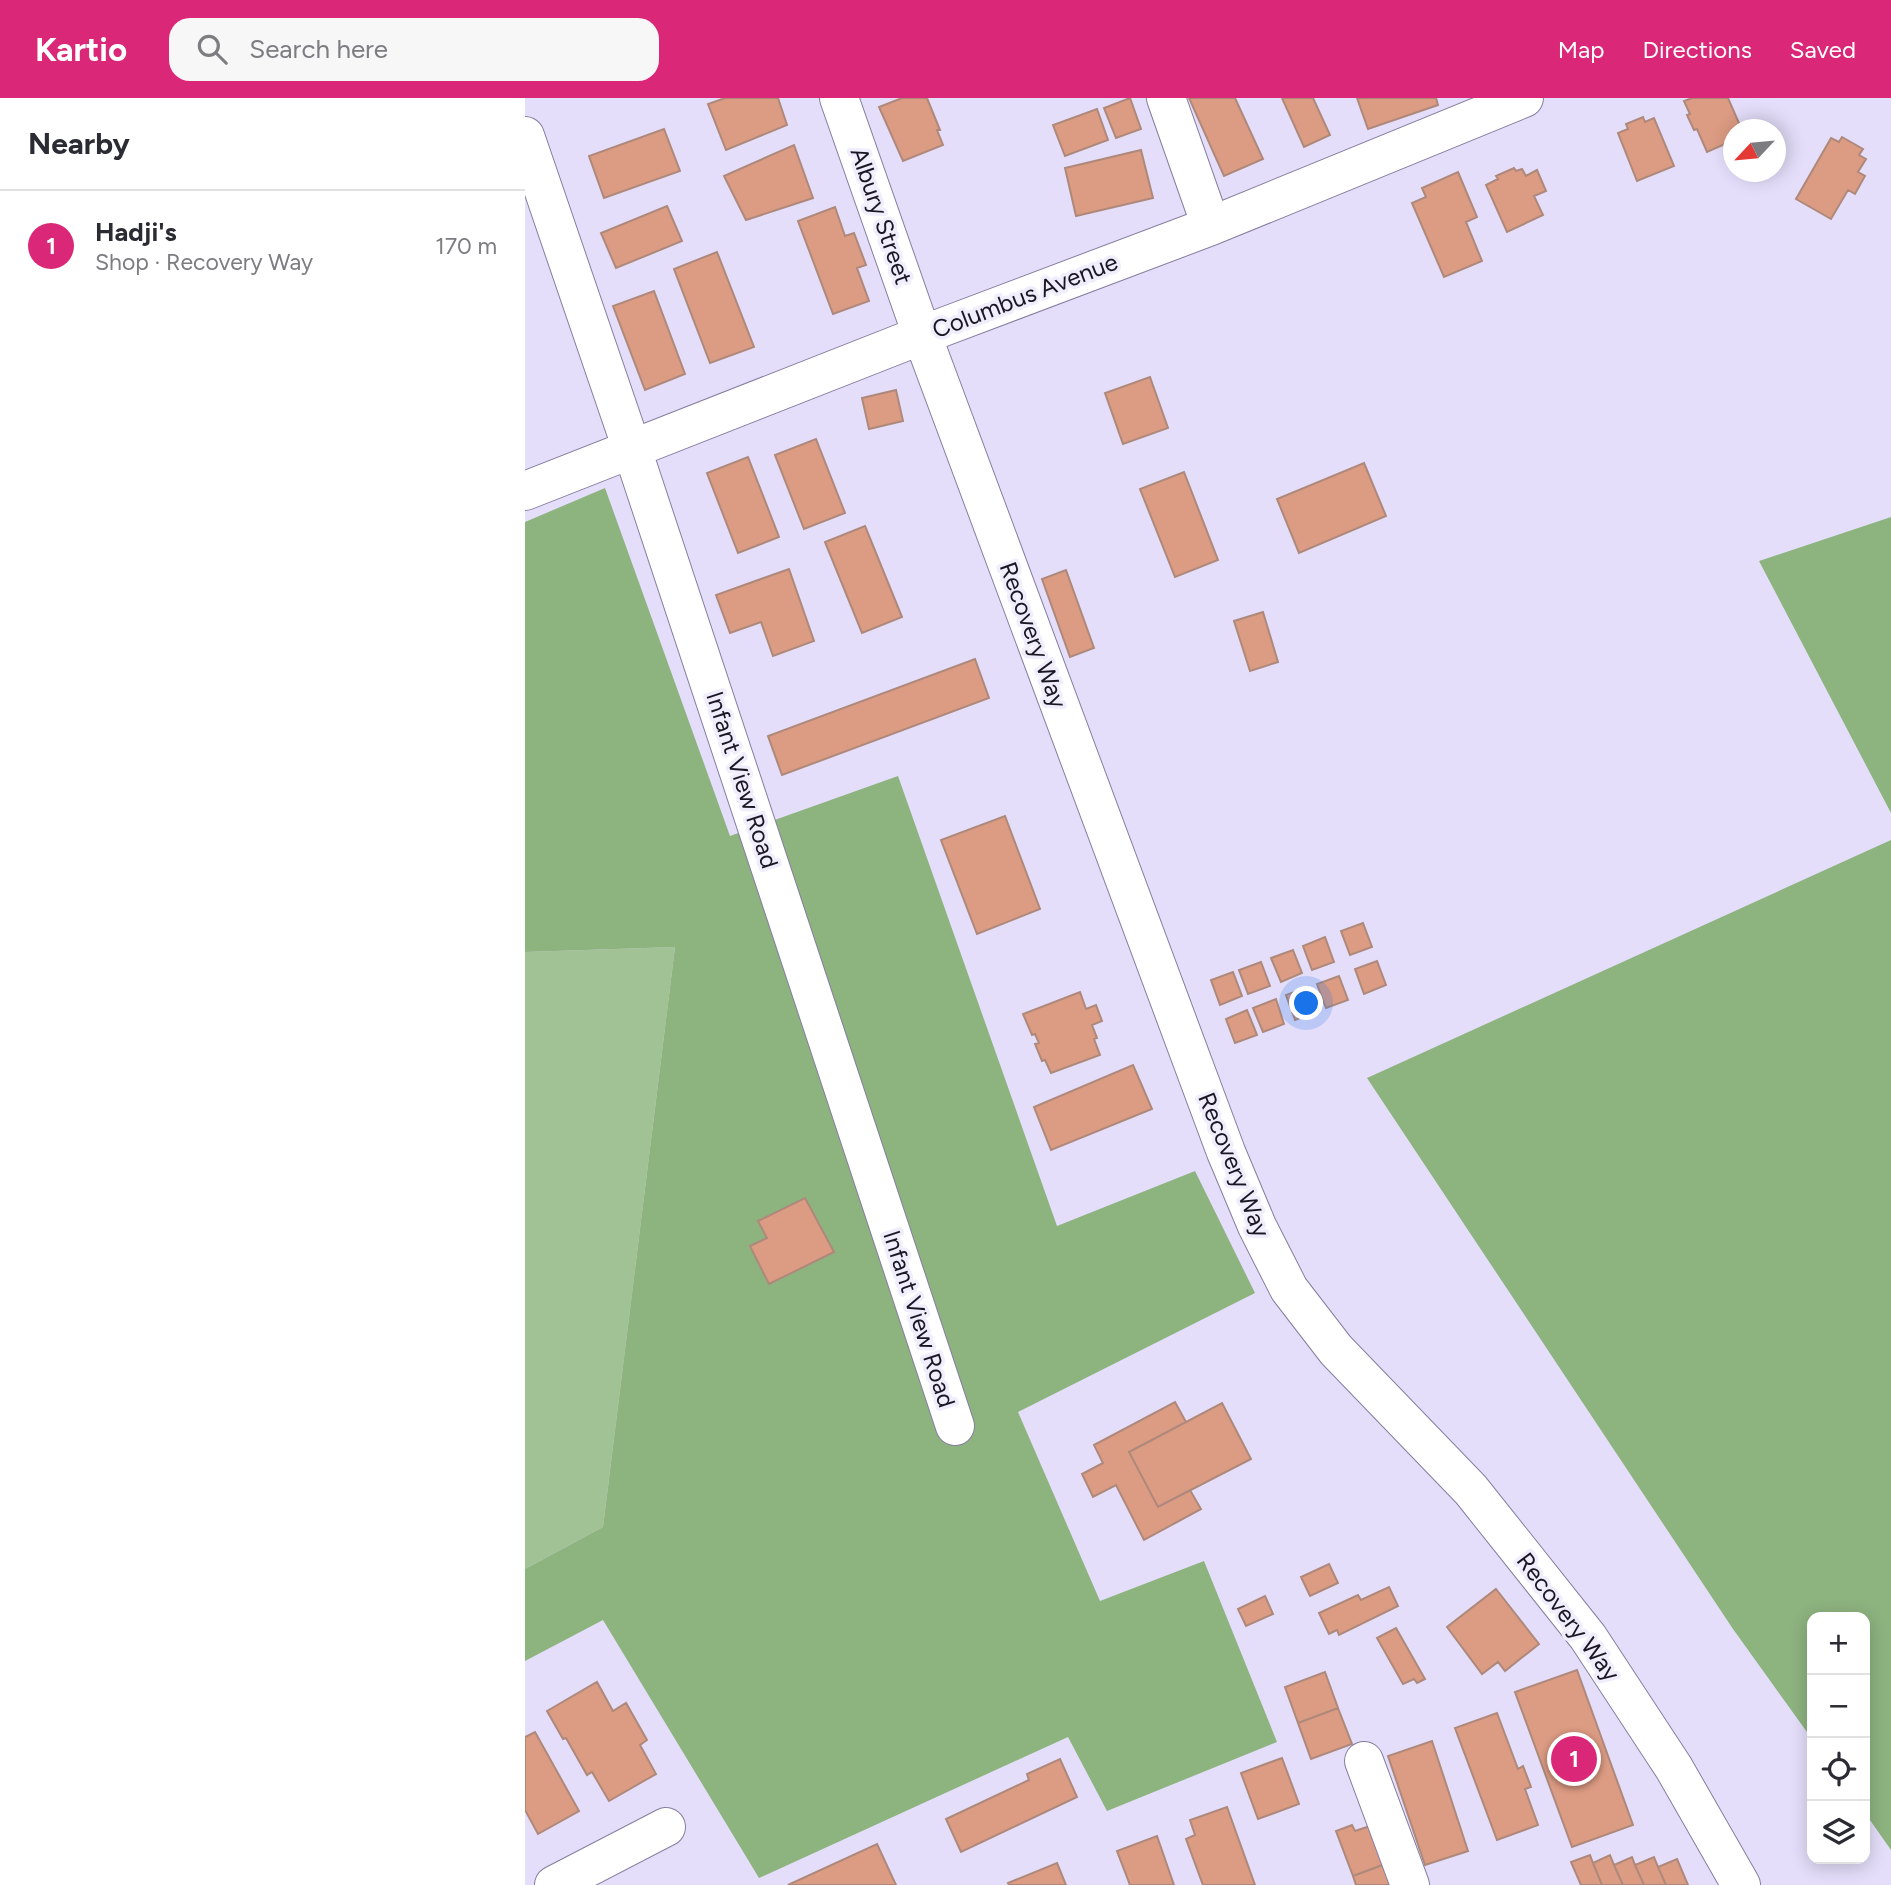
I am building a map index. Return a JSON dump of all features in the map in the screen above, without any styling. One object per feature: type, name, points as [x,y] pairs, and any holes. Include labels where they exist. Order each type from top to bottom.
[{"type":"street","name":"Albury Street","points":[[839,98],[922,335]]},
{"type":"street","points":[[1165,98],[1210,226]]},
{"type":"street","name":"Columbus Avenue","points":[[525,491],[922,335],[1210,226],[1483,106],[1524,98]]},
{"type":"street","name":"Infant View Road","points":[[525,136],[632,450],[955,1426]]},
{"type":"street","name":"Recovery Way","points":[[922,335],[1226,1152],[1257,1226],[1289,1289],[1336,1350],[1471,1490],[1588,1637],[1674,1768],[1741,1885]]},
{"type":"street","points":[[1364,1761],[1410,1885]]},
{"type":"street","points":[[554,1885],[666,1827]]},
{"type":"green space","points":[[605,488],[730,836],[898,776],[1057,1226],[1195,1171],[1255,1293],[1018,1412],[1100,1601],[1204,1561],[1277,1742],[1107,1811],[1068,1737],[759,1878],[603,1620],[525,1661],[525,1569],[603,1527],[675,947],[525,952],[525,522]]},
{"type":"green space","points":[[1891,517],[1891,813],[1759,561]]},
{"type":"green space","points":[[1891,840],[1891,1850],[1870,1820],[1870,1612],[1807,1612],[1807,1732],[1733,1629],[1367,1078]]},
{"type":"green space","points":[[675,947],[603,1527],[525,1569],[525,952]]},
{"type":"building","points":[[725,98],[778,98],[787,125],[726,150],[708,104]]},
{"type":"building","points":[[902,98],[927,98],[943,145],[903,161],[879,107]]},
{"type":"building","points":[[1130,98],[1141,129],[1116,138],[1104,108]]},
{"type":"building","points":[[1189,98],[1235,98],[1263,159],[1224,176]]},
{"type":"building","points":[[1282,98],[1313,98],[1330,135],[1304,147]]},
{"type":"building","points":[[1357,98],[1436,98],[1438,105],[1368,129]]},
{"type":"building","points":[[1692,98],[1728,98],[1737,119],[1723,119],[1723,145],[1707,152],[1697,129],[1694,130],[1687,115],[1690,114],[1684,101]]},
{"type":"building","points":[[1097,109],[1108,140],[1065,156],[1053,125]]},
{"type":"building","points":[[1643,117],[1645,122],[1654,118],[1674,166],[1637,181],[1618,133],[1628,129],[1626,124]]},
{"type":"building","points":[[664,129],[680,171],[604,198],[589,156]]},
{"type":"building","points":[[1842,137],[1863,149],[1859,155],[1866,159],[1858,172],[1865,176],[1855,194],[1848,190],[1831,219],[1796,199],[1831,138],[1839,142]]},
{"type":"building","points":[[794,145],[813,198],[746,220],[724,176]]},
{"type":"building","points":[[1141,150],[1153,198],[1076,216],[1065,168]]},
{"type":"building","points":[[1514,168],[1516,171],[1522,169],[1526,176],[1537,170],[1546,191],[1534,196],[1543,215],[1507,232],[1486,185],[1498,179],[1496,176]]},
{"type":"building","points":[[1458,172],[1477,217],[1466,222],[1482,261],[1444,277],[1412,203],[1426,197],[1422,188]]},
{"type":"building","points":[[667,206],[682,241],[616,268],[601,233]]},
{"type":"building","points":[[835,207],[845,236],[854,233],[866,265],[857,268],[869,301],[833,314],[798,221]]},
{"type":"building","points":[[717,252],[754,347],[710,363],[674,269]]},
{"type":"building","points":[[654,291],[685,374],[645,390],[613,306]]},
{"type":"building","points":[[1150,377],[1168,428],[1123,444],[1105,393]]},
{"type":"building","points":[[896,390],[903,421],[869,429],[862,398]]},
{"type":"building","points":[[816,439],[845,513],[804,529],[775,455]]},
{"type":"building","points":[[748,457],[779,537],[738,553],[707,473]]},
{"type":"building","points":[[1364,463],[1386,516],[1299,553],[1277,499]]},
{"type":"building","points":[[1184,472],[1218,560],[1175,577],[1140,489]]},
{"type":"building","points":[[865,526],[902,617],[862,633],[825,542]]},
{"type":"building","points":[[789,569],[814,641],[773,656],[761,622],[730,633],[716,595]]},
{"type":"building","points":[[1066,570],[1094,648],[1070,657],[1042,579]]},
{"type":"building","points":[[1263,612],[1278,662],[1250,671],[1234,621]]},
{"type":"building","points":[[975,659],[989,698],[782,775],[768,736]]},
{"type":"building","points":[[1005,816],[1040,909],[977,934],[941,840]]},
{"type":"building","points":[[1363,923],[1372,947],[1350,955],[1341,931]]},
{"type":"building","points":[[1325,937],[1334,962],[1312,970],[1303,946]]},
{"type":"building","points":[[1293,950],[1302,973],[1281,982],[1271,958]]},
{"type":"building","points":[[1377,961],[1386,985],[1364,994],[1355,969]]},
{"type":"building","points":[[1261,962],[1270,986],[1248,994],[1239,970]]},
{"type":"building","points":[[1233,972],[1242,996],[1220,1005],[1211,980]]},
{"type":"building","points":[[1339,976],[1348,1000],[1326,1008],[1317,984]]},
{"type":"building","points":[[1308,987],[1317,1012],[1295,1020],[1286,995]]},
{"type":"building","points":[[1080,992],[1086,1009],[1096,1005],[1102,1021],[1092,1025],[1100,1055],[1051,1073],[1045,1060],[1042,1061],[1035,1044],[1039,1043],[1035,1034],[1032,1035],[1023,1014]]},
{"type":"building","points":[[1276,999],[1284,1024],[1263,1032],[1253,1008]]},
{"type":"building","points":[[1247,1010],[1257,1035],[1235,1043],[1226,1019]]},
{"type":"building","points":[[1133,1065],[1152,1109],[1051,1150],[1034,1107]]},
{"type":"building","points":[[805,1198],[834,1252],[769,1284],[750,1246],[767,1238],[758,1221]]},
{"type":"building","points":[[1175,1402],[1186,1422],[1129,1452],[1158,1507],[1190,1490],[1201,1509],[1144,1540],[1116,1485],[1093,1497],[1082,1474],[1103,1463],[1094,1445]]},
{"type":"building","points":[[1222,1403],[1251,1459],[1158,1507],[1129,1452]]},
{"type":"building","points":[[1329,1564],[1338,1583],[1310,1596],[1301,1577]]},
{"type":"building","points":[[1389,1587],[1398,1606],[1339,1635],[1337,1630],[1329,1634],[1319,1613],[1358,1595],[1361,1600]]},
{"type":"building","points":[[1496,1589],[1539,1644],[1505,1671],[1498,1662],[1482,1674],[1447,1627]]},
{"type":"building","points":[[1265,1596],[1273,1614],[1246,1626],[1238,1609]]},
{"type":"building","points":[[1396,1628],[1425,1679],[1417,1683],[1414,1679],[1403,1684],[1377,1638]]},
{"type":"building","points":[[1577,1670],[1633,1825],[1572,1847],[1515,1692]]},
{"type":"building","points":[[1325,1672],[1338,1708],[1298,1723],[1285,1687]]},
{"type":"building","points":[[597,1682],[613,1711],[626,1703],[647,1740],[640,1745],[656,1774],[609,1801],[592,1772],[587,1775],[547,1711]]},
{"type":"building","points":[[1338,1708],[1352,1744],[1311,1759],[1298,1723]]},
{"type":"building","points":[[1497,1713],[1518,1769],[1523,1766],[1531,1787],[1525,1789],[1538,1825],[1497,1840],[1455,1728]]},
{"type":"building","points":[[535,1732],[579,1811],[538,1834],[525,1810],[525,1737]]},
{"type":"building","points":[[1432,1741],[1468,1851],[1425,1865],[1388,1756]]},
{"type":"building","points":[[1282,1758],[1299,1804],[1258,1819],[1241,1773]]},
{"type":"building","points":[[1060,1759],[1077,1797],[961,1852],[946,1819],[1029,1780],[1027,1774]]},
{"type":"building","points":[[1227,1807],[1255,1885],[1203,1885],[1186,1839],[1195,1835],[1190,1820]]},
{"type":"building","points":[[1379,1823],[1393,1861],[1353,1876],[1336,1831],[1352,1825],[1355,1831]]},
{"type":"building","points":[[1157,1836],[1174,1885],[1130,1885],[1117,1851]]},
{"type":"building","points":[[877,1844],[896,1885],[788,1885]]},
{"type":"building","points":[[1590,1855],[1602,1885],[1581,1885],[1571,1862]]},
{"type":"building","points":[[1610,1855],[1623,1885],[1602,1885],[1593,1863]]},
{"type":"building","points":[[1632,1857],[1644,1885],[1623,1885],[1614,1865]]},
{"type":"building","points":[[1654,1857],[1666,1885],[1644,1885],[1635,1865]]},
{"type":"building","points":[[1677,1859],[1688,1885],[1666,1885],[1658,1867]]},
{"type":"building","points":[[1393,1861],[1402,1885],[1356,1885],[1353,1876]]},
{"type":"building","points":[[1057,1863],[1066,1885],[1008,1883]]},
{"type":"place","name":"Hadji's","points":[[1574,1759]]}]
